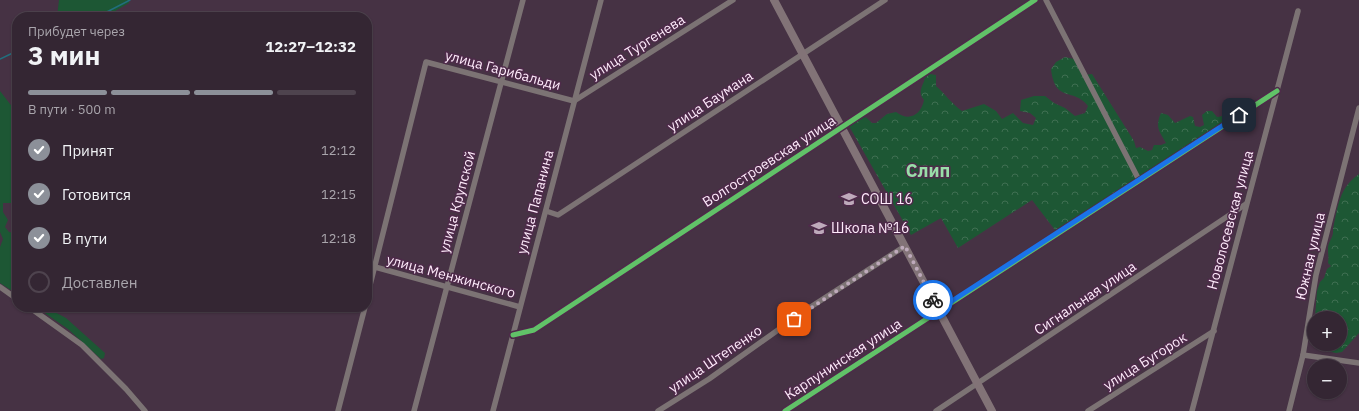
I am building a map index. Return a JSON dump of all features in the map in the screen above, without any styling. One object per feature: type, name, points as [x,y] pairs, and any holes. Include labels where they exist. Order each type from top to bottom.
[{"type":"street","name":"улица Крупской","points":[[414,411],[523,0]]},
{"type":"street","name":"улица Папанина","points":[[493,411],[601,0]]},
{"type":"street","name":"улица Тургенева","points":[[574,101],[734,0]]},
{"type":"street","points":[[774,0],[992,411]]},
{"type":"street","name":"улица Баумана","points":[[546,211],[558,215],[886,0]]},
{"type":"street","name":"Волгостроевская улица","points":[[513,335],[534,330],[1035,0]]},
{"type":"street","points":[[1046,0],[1139,180]]},
{"type":"street","name":"Новолосевская улица","points":[[1192,411],[1298,11]]},
{"type":"street","name":"улица Гарибальди","points":[[375,267],[426,62],[574,101]]},
{"type":"street","name":"Карпунинская улица","points":[[785,411],[938,310],[1277,91]]},
{"type":"street","name":"Южная улица","points":[[1289,411],[1303,355],[1316,275],[1359,108]]},
{"type":"street","name":"Сигнальная улица","points":[[936,411],[1246,204]]},
{"type":"street","name":"улица Штепенко","points":[[658,411],[709,378],[806,310],[905,246]]},
{"type":"street","points":[[372,278],[375,267]]},
{"type":"street","name":"улица Менжинского","points":[[375,267],[520,307]]},
{"type":"street","points":[[0,288],[12,296]]},
{"type":"street","points":[[36,312],[82,344],[126,389],[145,411]]},
{"type":"street","points":[[338,411],[363,312]]},
{"type":"street","name":"улица Бугорок","points":[[1088,411],[1214,331]]},
{"type":"street","points":[[1303,355],[1359,363]]},
{"type":"green space","points":[[59,0],[129,0],[129,3],[113,12],[58,12]]},
{"type":"green space","points":[[1065,57],[1074,59],[1084,75],[1092,74],[1134,141],[1136,148],[1140,147],[1148,151],[1152,150],[1154,145],[1166,143],[1161,135],[1158,125],[1161,113],[1168,115],[1175,123],[1190,116],[1193,117],[1195,126],[1200,127],[1204,125],[1202,115],[1207,111],[1212,111],[1217,117],[1232,110],[1239,113],[1055,230],[1032,200],[958,248],[941,218],[911,235],[849,126],[863,117],[867,118],[872,123],[876,123],[887,114],[896,112],[910,117],[914,115],[920,110],[924,100],[921,94],[921,89],[925,78],[930,74],[936,75],[936,86],[962,111],[984,104],[996,111],[1002,119],[1013,113],[1023,123],[1033,125],[1036,118],[1030,113],[1020,111],[1021,100],[1034,96],[1045,96],[1075,116],[1085,113],[1088,106],[1083,100],[1061,91],[1056,87],[1053,80],[1051,69],[1056,62]]},
{"type":"green space","points":[[0,91],[12,107],[12,203],[3,203],[3,212],[8,220],[5,227],[9,232],[12,232],[12,291],[0,283],[0,247],[3,239],[0,232]]},
{"type":"green space","points":[[1359,174],[1359,333],[1347,346],[1347,311],[1316,311],[1317,291],[1320,282],[1324,278],[1327,269],[1331,266],[1328,263],[1328,246],[1333,235],[1340,198],[1343,191],[1352,179]]},
{"type":"green space","points":[[43,312],[55,312],[66,318],[105,353],[104,358],[101,359],[68,329]]},
{"type":"green space","points":[[1328,351],[1343,351],[1336,353]]},
{"type":"waterway","points":[[107,12],[130,0]]},
{"type":"waterway","points":[[0,59],[12,53]]},
{"type":"cycle path","points":[[513,335],[534,330],[1035,0]]},
{"type":"cycle path","points":[[785,411],[1277,91]]},
{"type":"way so far","points":[[794,319],[905,246],[933,300]]},
{"type":"place","name":"СОШ 16","points":[[849,199]]},
{"type":"place","name":"Школа №16","points":[[819,228]]},
{"type":"district","name":"Слип","points":[[928,171]]},
{"type":"route","points":[[933,300],[938,310],[1239,115]]}]
